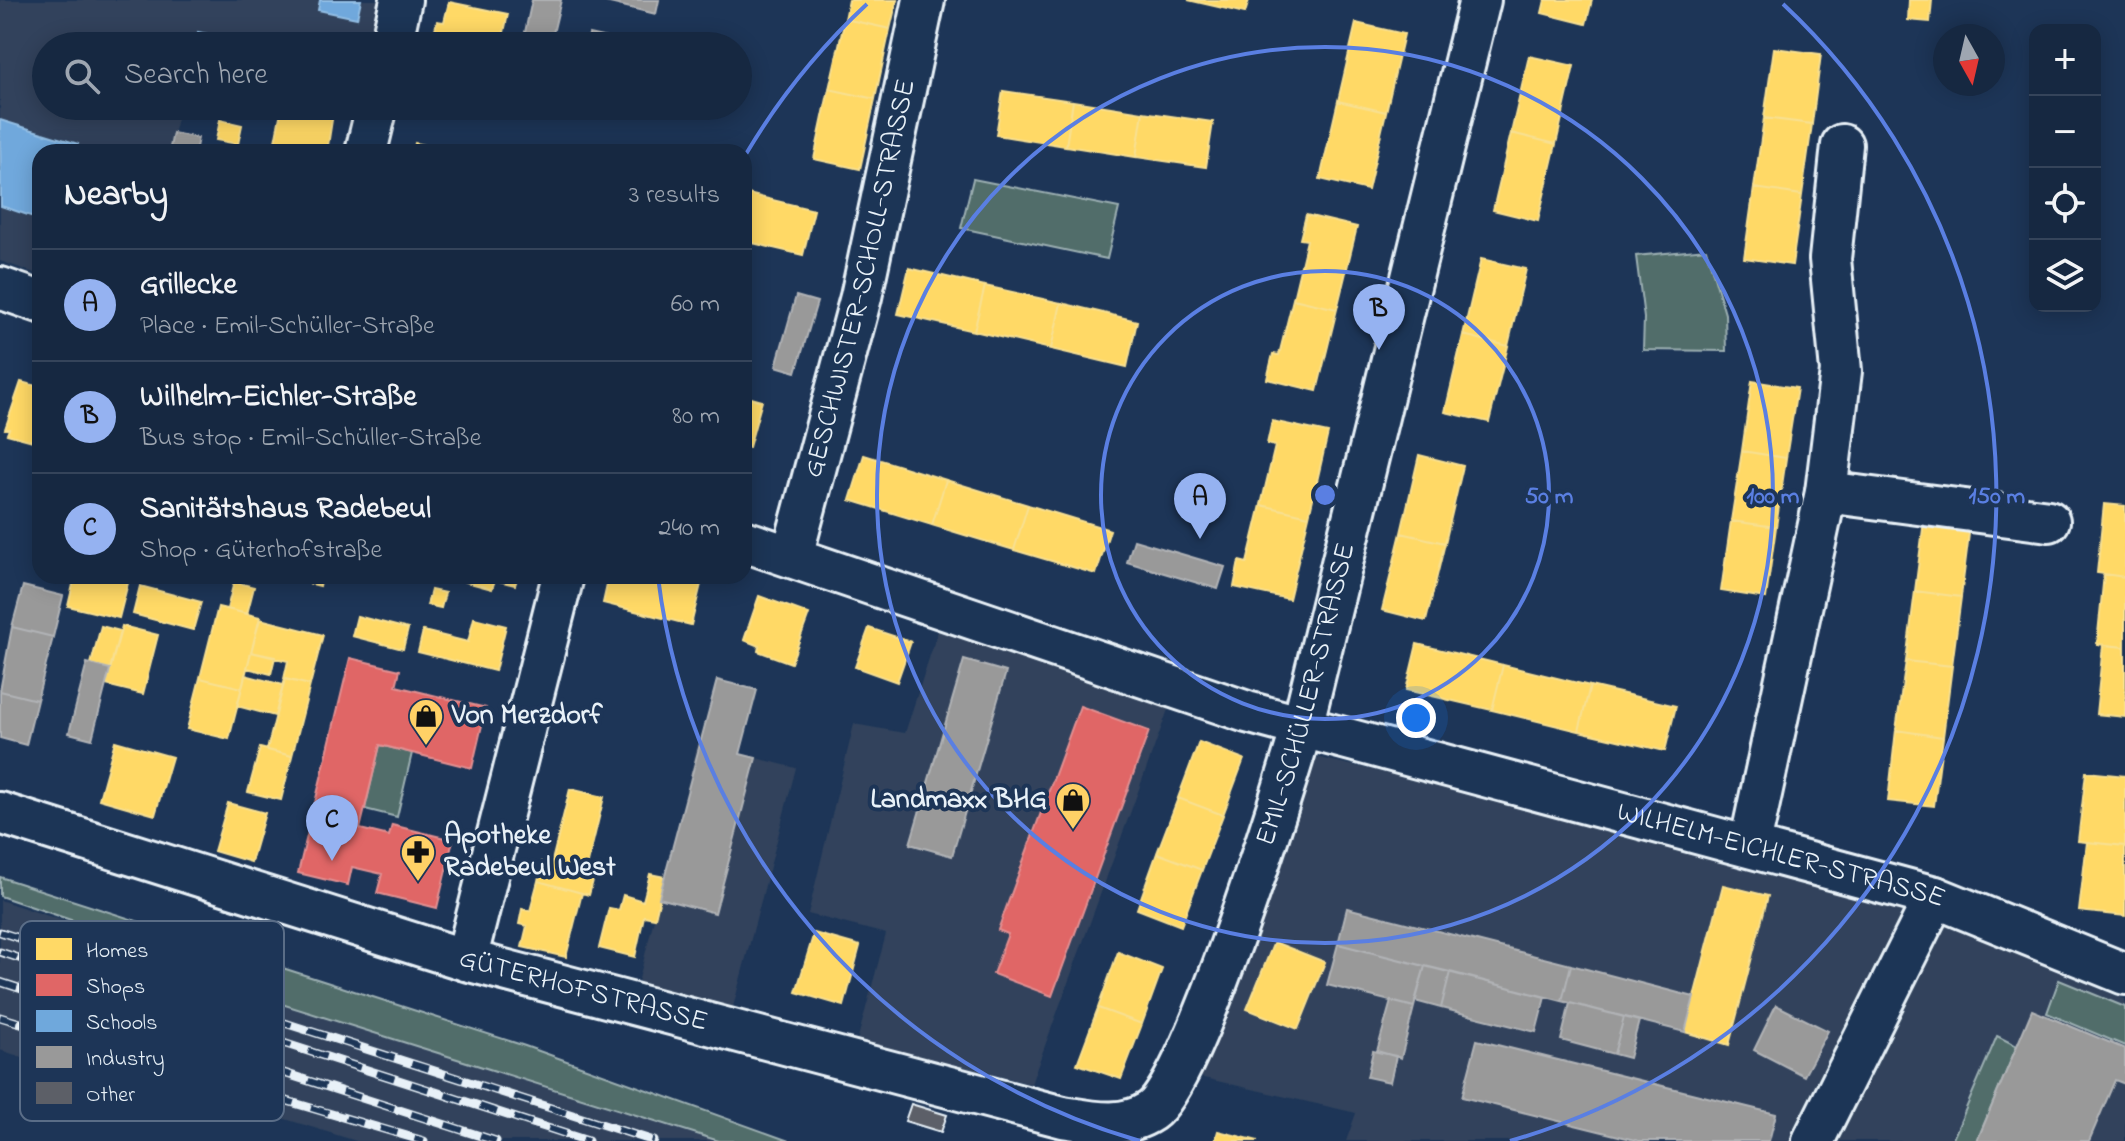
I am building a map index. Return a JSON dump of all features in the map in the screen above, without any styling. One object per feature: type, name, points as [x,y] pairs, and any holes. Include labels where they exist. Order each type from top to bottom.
[{"type":"street","points":[[394,32],[401,0]]},
{"type":"street","name":"GESCHWISTER-SCHOLL-STRASSE","points":[[792,556],[861,297],[924,0]]},
{"type":"street","name":"EMIL-SCHÜLLER-STRASSE","points":[[1166,1096],[1186,1056],[1273,825],[1302,727],[1480,0]]},
{"type":"street","points":[[368,144],[374,120]]},
{"type":"street","points":[[1750,845],[1826,492],[1841,371],[1830,259],[1842,145]]},
{"type":"street","points":[[1,292],[32,300]]},
{"type":"street","points":[[1826,492],[2049,521]]},
{"type":"street","name":"WILHELM-EICHLER-STRASSE","points":[[752,544],[1302,727],[1935,897],[2125,974]]},
{"type":"street","points":[[466,960],[561,584]]},
{"type":"street","name":"GÜTERHOFSTRASSE","points":[[0,813],[466,960],[1063,1117],[1113,1124],[1132,1120],[1152,1110],[1166,1096]]},
{"type":"street","points":[[1813,1141],[1935,897]]},
{"type":"shaded area","points":[[0,0],[389,0],[382,32],[32,32],[32,120],[177,120],[171,144],[32,144],[32,272],[0,261]]},
{"type":"shaded area","points":[[940,624],[1169,707],[1031,1084],[857,1041],[886,934],[808,914],[854,724],[905,733]]},
{"type":"shaded area","points":[[698,743],[796,768],[732,1011],[637,987]]},
{"type":"shaded area","points":[[1316,757],[1474,793],[1884,899],[2125,999],[2125,1141],[1346,1141],[1356,1113],[1195,1076]]},
{"type":"shaded area","points":[[0,900],[64,921],[20,921],[20,1056],[0,1050]]},
{"type":"shaded area","points":[[284,1005],[719,1141],[356,1141],[284,1119]]},
{"type":"green space","points":[[973,179],[1119,208],[1107,259],[961,228]]},
{"type":"green space","points":[[1706,249],[1725,314],[1726,351],[1643,350],[1644,318],[1636,256]]},
{"type":"green space","points":[[380,745],[412,753],[397,817],[365,809]]},
{"type":"green space","points":[[0,877],[137,921],[74,921],[0,896]]},
{"type":"green space","points":[[284,968],[525,1046],[789,1141],[719,1141],[284,1005]]},
{"type":"green space","points":[[2059,980],[2125,1007],[2125,1046],[2047,1013]]},
{"type":"green space","points":[[1997,1036],[2017,1046],[1977,1141],[1952,1141]]},
{"type":"building: Homes","points":[[849,0],[897,0],[890,29],[845,19]]},
{"type":"building: Homes","points":[[1188,0],[1249,0],[1245,13]]},
{"type":"building: Homes","points":[[1545,0],[1592,0],[1586,24],[1542,13]]},
{"type":"building: Homes","points":[[1909,0],[1932,0],[1930,22],[1908,20]]},
{"type":"building: Homes","points":[[449,2],[508,14],[504,32],[434,32],[437,21],[444,22]]},
{"type":"building: Homes","points":[[845,19],[890,29],[875,99],[829,89]]},
{"type":"building: Homes","points":[[1356,23],[1404,34],[1386,112],[1338,101]]},
{"type":"building: Homes","points":[[1774,48],[1821,54],[1812,124],[1764,118]]},
{"type":"building: Homes","points":[[1529,56],[1574,66],[1556,144],[1511,133]]},
{"type":"building: Homes","points":[[829,89],[875,99],[860,169],[814,159]]},
{"type":"building: Homes","points":[[1003,91],[1073,101],[1066,146],[996,135]]},
{"type":"building: Homes","points":[[1073,101],[1143,112],[1136,157],[1066,146]]},
{"type":"building: Homes","points":[[1338,101],[1386,112],[1368,190],[1320,179]]},
{"type":"building: Homes","points":[[1143,112],[1213,122],[1206,167],[1136,157]]},
{"type":"building: Homes","points":[[1764,118],[1812,124],[1802,195],[1754,188]]},
{"type":"building: Homes","points":[[220,120],[242,125],[238,144],[216,140]]},
{"type":"building: Homes","points":[[279,120],[332,120],[328,144],[275,144]]},
{"type":"building: Homes","points":[[1511,133],[1556,144],[1538,221],[1493,210]]},
{"type":"building: Homes","points":[[1754,188],[1802,195],[1792,265],[1744,258]]},
{"type":"building: Homes","points":[[752,195],[814,210],[803,255],[752,243]]},
{"type":"building: Homes","points":[[1306,215],[1357,227],[1337,309],[1293,299],[1307,240],[1300,239]]},
{"type":"building: Homes","points":[[1481,259],[1526,269],[1508,346],[1463,335]]},
{"type":"building: Homes","points":[[909,268],[985,286],[974,331],[898,314]]},
{"type":"building: Homes","points":[[985,286],[1061,303],[1051,349],[974,331]]},
{"type":"building: Homes","points":[[1293,299],[1337,309],[1317,391],[1267,379],[1273,354],[1279,355]]},
{"type":"building: Homes","points":[[1061,303],[1137,321],[1127,367],[1051,349]]},
{"type":"building: Homes","points":[[1463,335],[1508,346],[1489,422],[1445,412]]},
{"type":"building: Homes","points":[[1752,381],[1797,388],[1786,458],[1742,451]]},
{"type":"building: Homes","points":[[21,382],[32,385],[32,441],[7,434],[9,429],[5,429]]},
{"type":"building: Homes","points":[[752,398],[762,401],[752,436]]},
{"type":"building: Homes","points":[[1272,421],[1328,433],[1309,516],[1261,505],[1275,446],[1267,444]]},
{"type":"building: Homes","points":[[1742,451],[1786,458],[1776,527],[1731,521]]},
{"type":"building: Homes","points":[[864,455],[946,480],[932,525],[850,500]]},
{"type":"building: Homes","points":[[1419,455],[1463,466],[1445,543],[1401,533]]},
{"type":"building: Homes","points":[[946,480],[1028,505],[1014,550],[932,525]]},
{"type":"building: Homes","points":[[2104,504],[2125,506],[2125,577],[2097,573]]},
{"type":"building: Homes","points":[[1028,505],[1110,530],[1096,574],[1014,550]]},
{"type":"building: Homes","points":[[1261,505],[1309,516],[1289,599],[1234,587],[1239,561],[1247,563]]},
{"type":"building: Homes","points":[[1731,521],[1776,527],[1766,598],[1721,591]]},
{"type":"building: Homes","points":[[1924,521],[1970,526],[1961,597],[1915,591]]},
{"type":"building: Homes","points":[[1401,533],[1445,543],[1426,621],[1382,610]]},
{"type":"building: Homes","points":[[2104,574],[2125,577],[2125,647],[2097,644]]},
{"type":"building: Homes","points":[[73,584],[128,584],[119,618],[68,606]]},
{"type":"building: Homes","points":[[233,584],[254,587],[247,614],[227,609]]},
{"type":"building: Homes","points":[[474,584],[494,584],[492,589]]},
{"type":"building: Homes","points":[[607,584],[701,584],[691,625],[603,603]]},
{"type":"building: Homes","points":[[140,586],[201,602],[193,630],[133,614]]},
{"type":"building: Homes","points":[[431,590],[445,593],[441,608],[427,605]]},
{"type":"building: Homes","points":[[1915,591],[1961,597],[1952,666],[1906,661]]},
{"type":"building: Homes","points":[[759,596],[809,614],[791,663],[758,651],[759,646],[744,640]]},
{"type":"building: Homes","points":[[218,607],[260,617],[242,688],[200,678]]},
{"type":"building: Homes","points":[[357,616],[408,629],[403,649],[352,636]]},
{"type":"building: Homes","points":[[474,618],[506,626],[495,671],[418,652],[423,631],[468,642]]},
{"type":"building: Homes","points":[[260,619],[323,635],[310,685],[284,679],[288,661],[251,652]]},
{"type":"building: Homes","points":[[101,626],[120,631],[110,669],[91,664]]},
{"type":"building: Homes","points":[[122,626],[158,635],[143,694],[106,685]]},
{"type":"building: Homes","points":[[869,628],[911,642],[897,682],[855,667]]},
{"type":"building: Homes","points":[[1417,644],[1503,665],[1492,710],[1406,690]]},
{"type":"building: Homes","points":[[2103,645],[2125,647],[2125,717],[2096,714]]},
{"type":"building: Homes","points":[[251,652],[275,657],[271,674],[247,668]]},
{"type":"building: Homes","points":[[1906,661],[1952,666],[1943,737],[1896,730]]},
{"type":"building: Homes","points":[[1503,665],[1590,686],[1579,731],[1492,710]]},
{"type":"building: Homes","points":[[245,675],[283,685],[275,716],[237,706]]},
{"type":"building: Homes","points":[[200,678],[242,688],[229,739],[187,729]]},
{"type":"building: Homes","points":[[285,679],[310,685],[292,756],[267,750]]},
{"type":"building: Homes","points":[[1590,686],[1676,706],[1665,751],[1579,731]]},
{"type":"building: Homes","points":[[1896,730],[1943,737],[1934,806],[1888,801]]},
{"type":"building: Homes","points":[[115,741],[172,757],[155,815],[99,799]]},
{"type":"building: Homes","points":[[1199,742],[1244,759],[1223,815],[1178,798]]},
{"type":"building: Homes","points":[[260,748],[292,756],[281,800],[248,792]]},
{"type":"building: Homes","points":[[2086,772],[2125,776],[2125,846],[2078,841]]},
{"type":"building: Homes","points":[[570,789],[604,797],[585,875],[594,877],[589,895],[538,881],[542,862],[551,865]]},
{"type":"building: Homes","points":[[1178,798],[1223,815],[1202,870],[1157,853]]},
{"type":"building: Homes","points":[[228,803],[265,813],[251,862],[214,851]]},
{"type":"building: Homes","points":[[2087,842],[2125,846],[2125,916],[2079,911]]},
{"type":"building: Homes","points":[[1157,853],[1202,870],[1181,926],[1137,909]]},
{"type":"building: Homes","points":[[650,874],[665,877],[655,918],[644,916],[635,957],[599,948],[609,908],[619,910],[623,895],[643,901]]},
{"type":"building: Homes","points":[[538,881],[582,893],[566,957],[522,947],[527,926],[519,924],[522,909],[530,911]]},
{"type":"building: Homes","points":[[1723,885],[1768,896],[1729,1045],[1685,1032]]},
{"type":"building: Homes","points":[[814,933],[860,946],[844,1006],[796,992]]},
{"type":"building: Homes","points":[[1274,942],[1325,962],[1298,1029],[1247,1009]]},
{"type":"building: Homes","points":[[1118,952],[1162,969],[1142,1024],[1098,1008]]},
{"type":"building: Homes","points":[[1098,1008],[1142,1024],[1121,1079],[1077,1064]]},
{"type":"building: Homes","points":[[1218,1131],[1258,1141],[1215,1141]]},
{"type":"building: Shops","points":[[350,658],[400,670],[396,686],[486,708],[472,768],[380,745],[360,829],[389,836],[392,825],[453,840],[437,908],[377,893],[382,874],[352,867],[348,885],[298,873]]},
{"type":"building: Shops","name":"Landmaxx BHG","points":[[1080,706],[1149,731],[1052,996],[993,974],[1008,934],[998,930]]},
{"type":"building: Schools","points":[[320,0],[361,0],[357,18],[318,10]]},
{"type":"building: Schools","points":[[0,120],[78,144],[32,144],[32,216],[1,206]]},
{"type":"building: Industry","points":[[532,0],[561,0],[553,32],[525,32]]},
{"type":"building: Industry","points":[[597,0],[659,0],[656,14]]},
{"type":"building: Industry","points":[[173,133],[198,138],[197,144],[171,144]]},
{"type":"building: Industry","points":[[796,296],[817,302],[796,372],[776,366]]},
{"type":"building: Industry","points":[[1134,540],[1225,567],[1218,589],[1127,562]]},
{"type":"building: Industry","points":[[23,586],[63,596],[53,637],[12,627]]},
{"type":"building: Industry","points":[[12,627],[53,637],[37,700],[0,691]]},
{"type":"building: Industry","points":[[964,660],[1006,672],[952,856],[910,844]]},
{"type":"building: Industry","points":[[87,663],[110,669],[92,739],[69,733]]},
{"type":"building: Industry","points":[[717,680],[757,690],[740,754],[756,758],[715,913],[659,898]]},
{"type":"building: Industry","points":[[0,691],[37,700],[26,745],[0,738]]},
{"type":"building: Industry","points":[[1347,908],[1571,965],[1562,1001],[1338,944]]},
{"type":"building: Industry","points":[[1338,944],[1425,966],[1414,1007],[1327,985]]},
{"type":"building: Industry","points":[[1571,965],[1694,997],[1685,1032],[1562,1001]]},
{"type":"building: Industry","points":[[1425,966],[1450,972],[1441,1008],[1415,1001]]},
{"type":"building: Industry","points":[[1450,972],[1545,997],[1536,1032],[1441,1008]]},
{"type":"building: Industry","points":[[1391,1001],[1414,1007],[1401,1058],[1377,1051]]},
{"type":"building: Industry","points":[[1570,1003],[1624,1017],[1614,1054],[1561,1040]]},
{"type":"building: Industry","points":[[1776,1005],[1828,1031],[1804,1076],[1754,1050]]},
{"type":"building: Industry","points":[[2032,1010],[2125,1049],[2125,1084],[2115,1080],[2089,1141],[1977,1141]]},
{"type":"building: Industry","points":[[1624,1017],[1639,1021],[1629,1058],[1614,1054]]},
{"type":"building: Industry","points":[[1477,1040],[1776,1114],[1769,1141],[1639,1141],[1462,1097]]},
{"type":"building: Industry","points":[[1373,1051],[1396,1056],[1390,1082],[1367,1077]]},
{"type":"building: Other","points":[[911,1104],[947,1115],[941,1132],[905,1121]]},
{"type":"railway","points":[[0,932],[20,938]]},
{"type":"railway","points":[[0,952],[20,958]]},
{"type":"railway","points":[[0,982],[20,988]]},
{"type":"railway","points":[[0,1017],[20,1023]]},
{"type":"railway","points":[[284,1023],[654,1141]]},
{"type":"railway","points":[[284,1043],[588,1141]]},
{"type":"railway","points":[[284,1073],[496,1141]]},
{"type":"railway","points":[[284,1100],[424,1141]]},
{"type":"place","name":"Wilhelm-Eichler-Straße","points":[[1379,350]]},
{"type":"place","name":"Grillecke","points":[[1200,539]]},
{"type":"place","name":"Von Merzdorf","points":[[426,747]]},
{"type":"place","name":"Landmaxx BHG","points":[[1073,831]]},
{"type":"place","name":"Sanitätshaus Radebeul","points":[[332,861]]},
{"type":"place","name":"Apotheke Radebeul West","points":[[418,883]]}]
